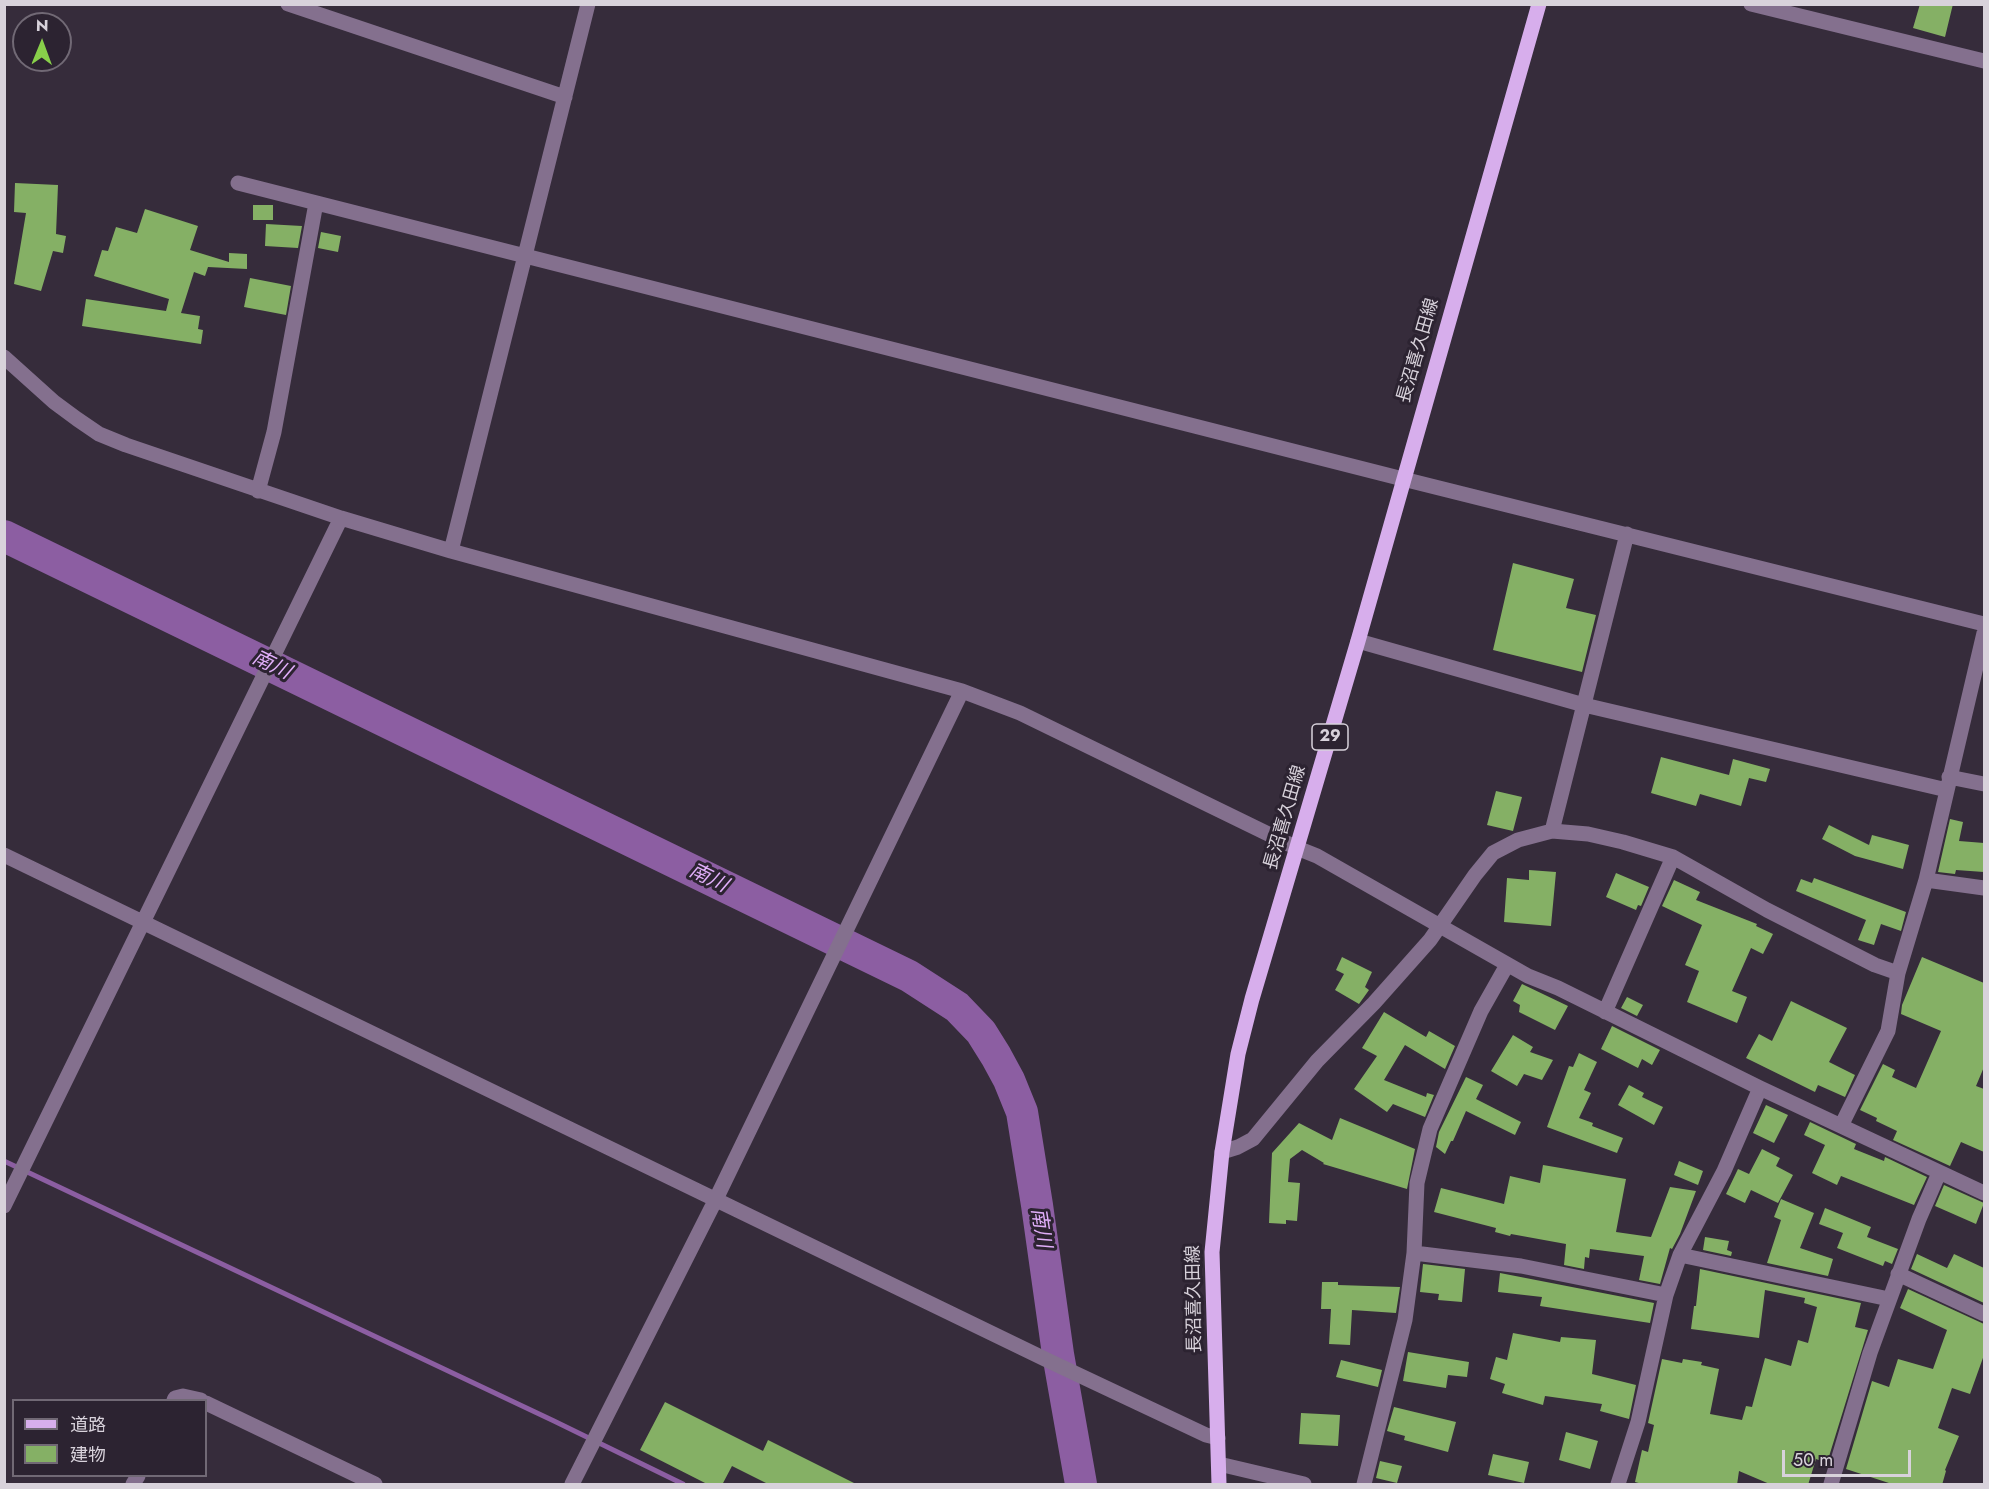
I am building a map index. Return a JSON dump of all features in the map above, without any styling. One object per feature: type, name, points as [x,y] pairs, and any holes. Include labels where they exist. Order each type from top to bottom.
[{"type":"main road","name":"長沼喜久田線","points":[[1219,1485],[1212,1252],[1222,1152],[1238,1054],[1252,999],[1358,642],[1539,4]]},
{"type":"street","points":[[288,4],[566,97]]},
{"type":"street","points":[[451,551],[588,4]]},
{"type":"street","points":[[1751,4],[1984,61]]},
{"type":"street","points":[[238,183],[1984,624]]},
{"type":"street","points":[[258,491],[274,432],[316,203]]},
{"type":"street","points":[[4,357],[54,402],[99,434],[126,445],[258,491],[451,551],[962,691],[1020,713],[1297,849],[1317,856],[1507,965],[1760,1088],[1984,1193]]},
{"type":"street","points":[[4,1206],[341,518]]},
{"type":"street","points":[[1552,831],[1627,534]]},
{"type":"street","points":[[1841,1126],[1888,1031],[1898,973],[1926,880],[1984,633]]},
{"type":"street","points":[[1358,642],[1584,705],[1948,784],[1984,784]]},
{"type":"street","points":[[572,1485],[716,1199],[962,691]]},
{"type":"street","points":[[1222,1152],[1238,1148],[1253,1139],[1317,1061],[1374,1003],[1441,926],[1474,875],[1493,853],[1518,840],[1552,831],[1588,834],[1673,857],[1777,915],[1875,965],[1898,973]]},
{"type":"street","points":[[4,855],[1049,1361],[1206,1435],[1218,1438]]},
{"type":"street","points":[[1605,1012],[1673,857]]},
{"type":"street","points":[[1926,880],[1984,888]]},
{"type":"street","points":[[1364,1485],[1405,1320],[1414,1253],[1417,1183],[1430,1129],[1481,1011],[1507,965]]},
{"type":"street","points":[[1620,1484],[1638,1422],[1666,1295],[1680,1255],[1724,1171],[1760,1088]]},
{"type":"street","points":[[1831,1485],[1870,1353],[1919,1219],[1939,1173]]},
{"type":"street","points":[[1414,1253],[1521,1266],[1666,1295]]},
{"type":"street","points":[[1680,1255],[1889,1299]]},
{"type":"street","points":[[1898,1274],[1984,1314]]},
{"type":"street","points":[[175,1399],[183,1396],[194,1399]]},
{"type":"street","points":[[207,1403],[375,1485]]},
{"type":"street","points":[[1219,1464],[1304,1485]]},
{"type":"building","points":[[1920,4],[1953,4],[1945,37],[1913,28]]},
{"type":"building","points":[[15,183],[58,185],[56,234],[66,236],[63,253],[53,251],[41,291],[14,284],[26,213],[14,212]]},
{"type":"building","points":[[253,205],[273,205],[273,220],[253,220]]},
{"type":"building","points":[[145,209],[198,226],[190,250],[229,262],[229,253],[247,254],[247,269],[208,267],[205,276],[194,272],[181,313],[200,316],[198,329],[203,330],[201,344],[82,326],[86,299],[166,311],[169,299],[94,276],[102,250],[108,251],[116,227],[137,233]]},
{"type":"building","points":[[266,224],[302,226],[298,248],[265,246]]},
{"type":"building","points":[[321,232],[341,236],[338,252],[318,248]]},
{"type":"building","points":[[250,278],[291,286],[286,315],[244,307]]},
{"type":"building","points":[[1513,563],[1574,579],[1566,608],[1596,615],[1582,672],[1493,650]]},
{"type":"building","points":[[1661,757],[1729,775],[1733,759],[1770,769],[1766,782],[1749,778],[1741,806],[1700,794],[1696,806],[1651,793]]},
{"type":"building","points":[[1496,791],[1522,797],[1513,831],[1487,825]]},
{"type":"building","points":[[1950,819],[1963,822],[1959,841],[1984,843],[1984,872],[1956,870],[1955,874],[1938,872]]},
{"type":"building","points":[[1829,825],[1869,845],[1872,835],[1909,845],[1903,869],[1855,856],[1822,839]]},
{"type":"building","points":[[1529,870],[1556,872],[1551,926],[1504,922],[1507,878],[1529,880]]},
{"type":"building","points":[[1616,873],[1649,887],[1641,906],[1638,905],[1636,910],[1606,897]]},
{"type":"building","points":[[1814,878],[1906,912],[1901,931],[1881,924],[1874,945],[1858,940],[1866,920],[1796,891],[1801,879],[1812,883]]},
{"type":"building","points":[[1674,880],[1700,892],[1696,900],[1757,924],[1756,926],[1773,934],[1763,954],[1751,948],[1732,991],[1747,997],[1737,1023],[1687,1002],[1699,971],[1685,965],[1702,925],[1662,906]]},
{"type":"building","points":[[1342,957],[1372,972],[1365,987],[1369,990],[1359,1004],[1335,990],[1344,974],[1336,970]]},
{"type":"building","points":[[1922,957],[1984,983],[1984,1067],[1976,1086],[1984,1089],[1984,1152],[1961,1142],[1950,1166],[1893,1140],[1897,1131],[1860,1110],[1883,1064],[1895,1070],[1892,1077],[1916,1088],[1941,1031],[1901,1014],[1902,1005]]},
{"type":"building","points":[[1522,984],[1568,1006],[1555,1030],[1519,1012],[1520,1005],[1513,1001]]},
{"type":"building","points":[[1627,997],[1643,1005],[1637,1016],[1621,1008]]},
{"type":"building","points":[[1791,1001],[1847,1028],[1829,1062],[1855,1075],[1845,1097],[1818,1085],[1815,1092],[1746,1058],[1759,1034],[1772,1041]]},
{"type":"building","points":[[1384,1012],[1426,1037],[1429,1031],[1455,1046],[1445,1069],[1405,1045],[1384,1080],[1426,1097],[1427,1093],[1434,1095],[1425,1117],[1393,1104],[1387,1112],[1354,1089],[1377,1056],[1362,1048]]},
{"type":"building","points":[[1612,1026],[1660,1050],[1652,1065],[1642,1059],[1638,1068],[1601,1049]]},
{"type":"building","points":[[1513,1035],[1533,1047],[1530,1052],[1553,1060],[1542,1080],[1524,1074],[1517,1086],[1491,1071]]},
{"type":"building","points":[[1579,1053],[1597,1062],[1584,1090],[1591,1093],[1579,1118],[1593,1123],[1592,1126],[1623,1138],[1617,1153],[1547,1127],[1569,1066],[1573,1067]]},
{"type":"building","points":[[1466,1077],[1483,1085],[1476,1099],[1521,1122],[1515,1135],[1466,1111],[1445,1154],[1436,1147],[1439,1132]]},
{"type":"building","points":[[1629,1085],[1644,1093],[1642,1097],[1663,1107],[1654,1125],[1618,1105]]},
{"type":"building","points":[[1766,1105],[1788,1115],[1774,1143],[1753,1133]]},
{"type":"building","points":[[1340,1118],[1415,1149],[1407,1189],[1323,1164],[1302,1150],[1290,1159],[1288,1182],[1300,1183],[1297,1221],[1286,1220],[1286,1224],[1269,1223],[1272,1153],[1299,1123],[1332,1140]]},
{"type":"building","points":[[1810,1122],[1856,1144],[1854,1149],[1884,1161],[1885,1157],[1927,1177],[1914,1205],[1841,1176],[1837,1185],[1812,1173],[1825,1145],[1804,1135]]},
{"type":"building","points":[[1762,1149],[1780,1158],[1776,1166],[1793,1175],[1778,1203],[1751,1190],[1745,1203],[1726,1194],[1738,1169],[1749,1174]]},
{"type":"building","points":[[1679,1161],[1703,1171],[1698,1185],[1674,1175]]},
{"type":"building","points":[[1543,1165],[1626,1179],[1616,1232],[1651,1237],[1670,1187],[1696,1191],[1680,1234],[1672,1249],[1670,1248],[1660,1284],[1639,1280],[1644,1256],[1590,1249],[1589,1258],[1585,1257],[1584,1269],[1564,1265],[1566,1244],[1511,1234],[1510,1236],[1495,1232],[1496,1228],[1434,1212],[1441,1188],[1504,1204],[1510,1176],[1540,1183]]},
{"type":"building","points":[[1944,1185],[1984,1203],[1976,1224],[1935,1206]]},
{"type":"building","points":[[1781,1199],[1814,1213],[1800,1248],[1833,1259],[1828,1276],[1767,1263],[1781,1220],[1774,1217]]},
{"type":"building","points":[[1825,1208],[1871,1227],[1867,1237],[1898,1249],[1892,1264],[1885,1261],[1883,1266],[1837,1248],[1843,1233],[1819,1224]]},
{"type":"building","points":[[1705,1237],[1729,1241],[1727,1250],[1732,1252],[1731,1256],[1703,1250]]},
{"type":"building","points":[[1917,1254],[1947,1268],[1954,1254],[1984,1268],[1984,1303],[1911,1269]]},
{"type":"building","points":[[1423,1264],[1465,1269],[1462,1302],[1438,1300],[1439,1294],[1420,1292]]},
{"type":"building","points":[[1700,1269],[1861,1303],[1855,1327],[1868,1330],[1827,1463],[1816,1459],[1808,1485],[1772,1485],[1739,1471],[1737,1485],[1646,1485],[1635,1482],[1642,1450],[1648,1452],[1654,1425],[1648,1423],[1662,1359],[1682,1363],[1683,1359],[1702,1362],[1701,1365],[1719,1369],[1710,1414],[1742,1420],[1746,1406],[1752,1407],[1765,1358],[1791,1366],[1798,1340],[1808,1343],[1817,1307],[1804,1303],[1805,1298],[1765,1290],[1759,1338],[1691,1329]]},
{"type":"building","points":[[1500,1273],[1654,1303],[1650,1323],[1540,1306],[1542,1297],[1498,1292]]},
{"type":"building","points":[[1322,1282],[1338,1282],[1338,1285],[1400,1287],[1396,1313],[1352,1310],[1350,1345],[1329,1344],[1331,1309],[1321,1309]]},
{"type":"building","points":[[1908,1289],[1984,1324],[1984,1355],[1970,1394],[1952,1388],[1938,1428],[1959,1436],[1945,1470],[1942,1485],[1895,1485],[1846,1469],[1872,1381],[1889,1387],[1898,1359],[1933,1369],[1947,1330],[1900,1308]]},
{"type":"building","points":[[1513,1333],[1560,1342],[1561,1337],[1596,1340],[1592,1374],[1636,1385],[1629,1419],[1600,1411],[1602,1404],[1545,1396],[1543,1405],[1502,1393],[1505,1384],[1490,1379],[1496,1357],[1507,1360]]},
{"type":"building","points":[[1408,1352],[1469,1362],[1467,1377],[1448,1375],[1446,1388],[1403,1381]]},
{"type":"building","points":[[1341,1360],[1382,1370],[1378,1387],[1336,1377]]},
{"type":"building","points":[[665,1402],[763,1451],[768,1440],[858,1485],[770,1485],[732,1466],[722,1485],[709,1485],[640,1450]]},
{"type":"building","points":[[1394,1407],[1456,1422],[1448,1452],[1404,1440],[1405,1436],[1387,1431]]},
{"type":"building","points":[[1301,1413],[1340,1415],[1338,1446],[1299,1444]]},
{"type":"building","points":[[1566,1432],[1598,1441],[1590,1469],[1559,1460]]},
{"type":"building","points":[[1493,1454],[1529,1462],[1524,1483],[1488,1475]]},
{"type":"building","points":[[1380,1461],[1402,1466],[1397,1483],[1376,1478]]},
{"type":"waterway","name":"南川","points":[[4,536],[909,976],[957,1007],[981,1032],[996,1056],[1022,1112],[1058,1354],[1081,1484]]},
{"type":"waterway","points":[[4,1161],[683,1484]]}]
